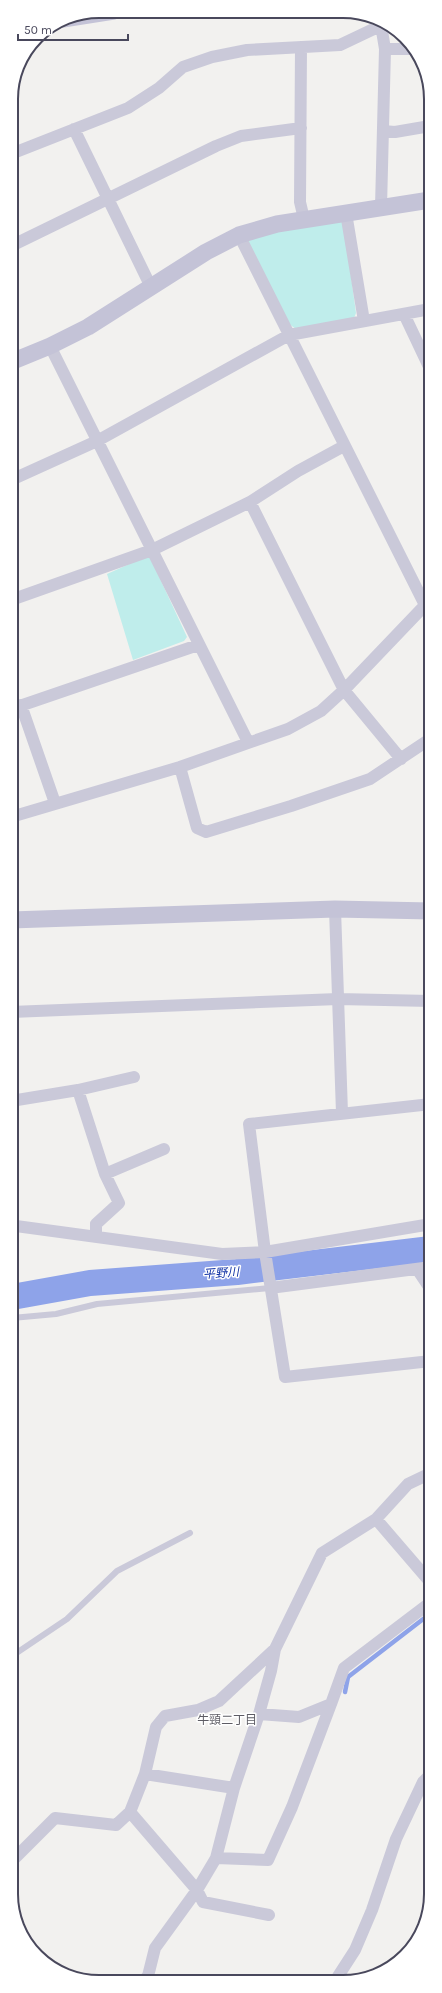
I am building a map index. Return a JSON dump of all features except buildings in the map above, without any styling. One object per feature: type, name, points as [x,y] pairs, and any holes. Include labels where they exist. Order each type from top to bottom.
[{"type":"street","points":[[18,151],[128,108],[159,88],[184,67],[212,57],[247,50],[340,45],[379,27]]},
{"type":"street","points":[[381,28],[384,49],[381,206]]},
{"type":"street","points":[[301,47],[300,202],[304,219]]},
{"type":"street","points":[[384,49],[407,50]]},
{"type":"street","points":[[383,131],[395,132],[424,127]]},
{"type":"street","points":[[18,243],[216,146],[241,136],[301,128]]},
{"type":"street","points":[[74,129],[151,287]]},
{"type":"street","points":[[18,359],[50,346],[88,327],[206,252],[239,235],[277,224],[381,206],[424,201]]},
{"type":"street","points":[[346,213],[364,321]]},
{"type":"street","points":[[239,235],[344,446],[424,596]]},
{"type":"street","points":[[18,477],[97,442],[290,335],[424,310]]},
{"type":"street","points":[[404,314],[424,356]]},
{"type":"street","points":[[50,346],[198,645],[248,742]]},
{"type":"street","points":[[18,598],[152,550],[250,502],[298,471],[344,446]]},
{"type":"street","points":[[250,502],[344,690],[401,759]]},
{"type":"street","points":[[18,815],[180,767],[288,729],[321,710],[344,690],[424,607]]},
{"type":"street","points":[[18,706],[198,645]]},
{"type":"street","points":[[18,712],[55,803]]},
{"type":"street","points":[[180,767],[198,828],[206,832],[291,806],[370,779],[424,743]]},
{"type":"street","points":[[18,920],[335,909],[424,911]]},
{"type":"street","points":[[335,909],[342,1113]]},
{"type":"street","points":[[18,1012],[338,999],[424,1001]]},
{"type":"street","points":[[18,1100],[78,1090],[134,1077]]},
{"type":"street","points":[[78,1090],[105,1174],[119,1203],[96,1224],[96,1237]]},
{"type":"street","points":[[424,1105],[248,1124],[270,1288],[285,1377],[424,1362]]},
{"type":"street","points":[[105,1174],[164,1149]]},
{"type":"street","points":[[18,1226],[222,1254],[265,1252],[424,1225]]},
{"type":"street","points":[[270,1288],[424,1268]]},
{"type":"street","points":[[418,1269],[424,1279]]},
{"type":"street","points":[[148,1975],[155,1948],[197,1890],[216,1858],[234,1788],[259,1714],[271,1671],[275,1648],[322,1553],[376,1519],[408,1484],[424,1476]]},
{"type":"street","points":[[376,1519],[424,1575]]},
{"type":"street","points":[[216,1858],[268,1860],[292,1807],[344,1668],[424,1607]]},
{"type":"street","points":[[18,1855],[55,1818],[116,1825],[130,1812],[145,1774],[156,1727],[165,1716],[198,1710],[219,1701],[275,1648]]},
{"type":"street","points":[[259,1714],[299,1717],[331,1704]]},
{"type":"street","points":[[145,1774],[234,1788]]},
{"type":"street","points":[[339,1975],[354,1950],[372,1910],[396,1839],[424,1781]]},
{"type":"street","points":[[130,1812],[197,1890],[203,1902],[268,1915]]},
{"type":"lane","points":[[18,1317],[56,1314],[96,1304],[270,1288]]},
{"type":"lane","points":[[18,1652],[67,1619],[117,1571],[190,1533]]},
{"type":"shaded area","points":[[342,221],[344,225],[356,313],[354,318],[296,329],[289,324],[248,242],[252,238],[281,231]]},
{"type":"shaded area","points":[[145,557],[150,557],[187,637],[184,641],[133,660],[107,574]]},
{"type":"waterway","name":"平野川","points":[[18,1296],[90,1283],[237,1272],[424,1250]]},
{"type":"waterway","points":[[345,1692],[348,1677],[424,1618]]},
{"type":"district","name":"牛頸二丁目","points":[[227,1720]]}]
